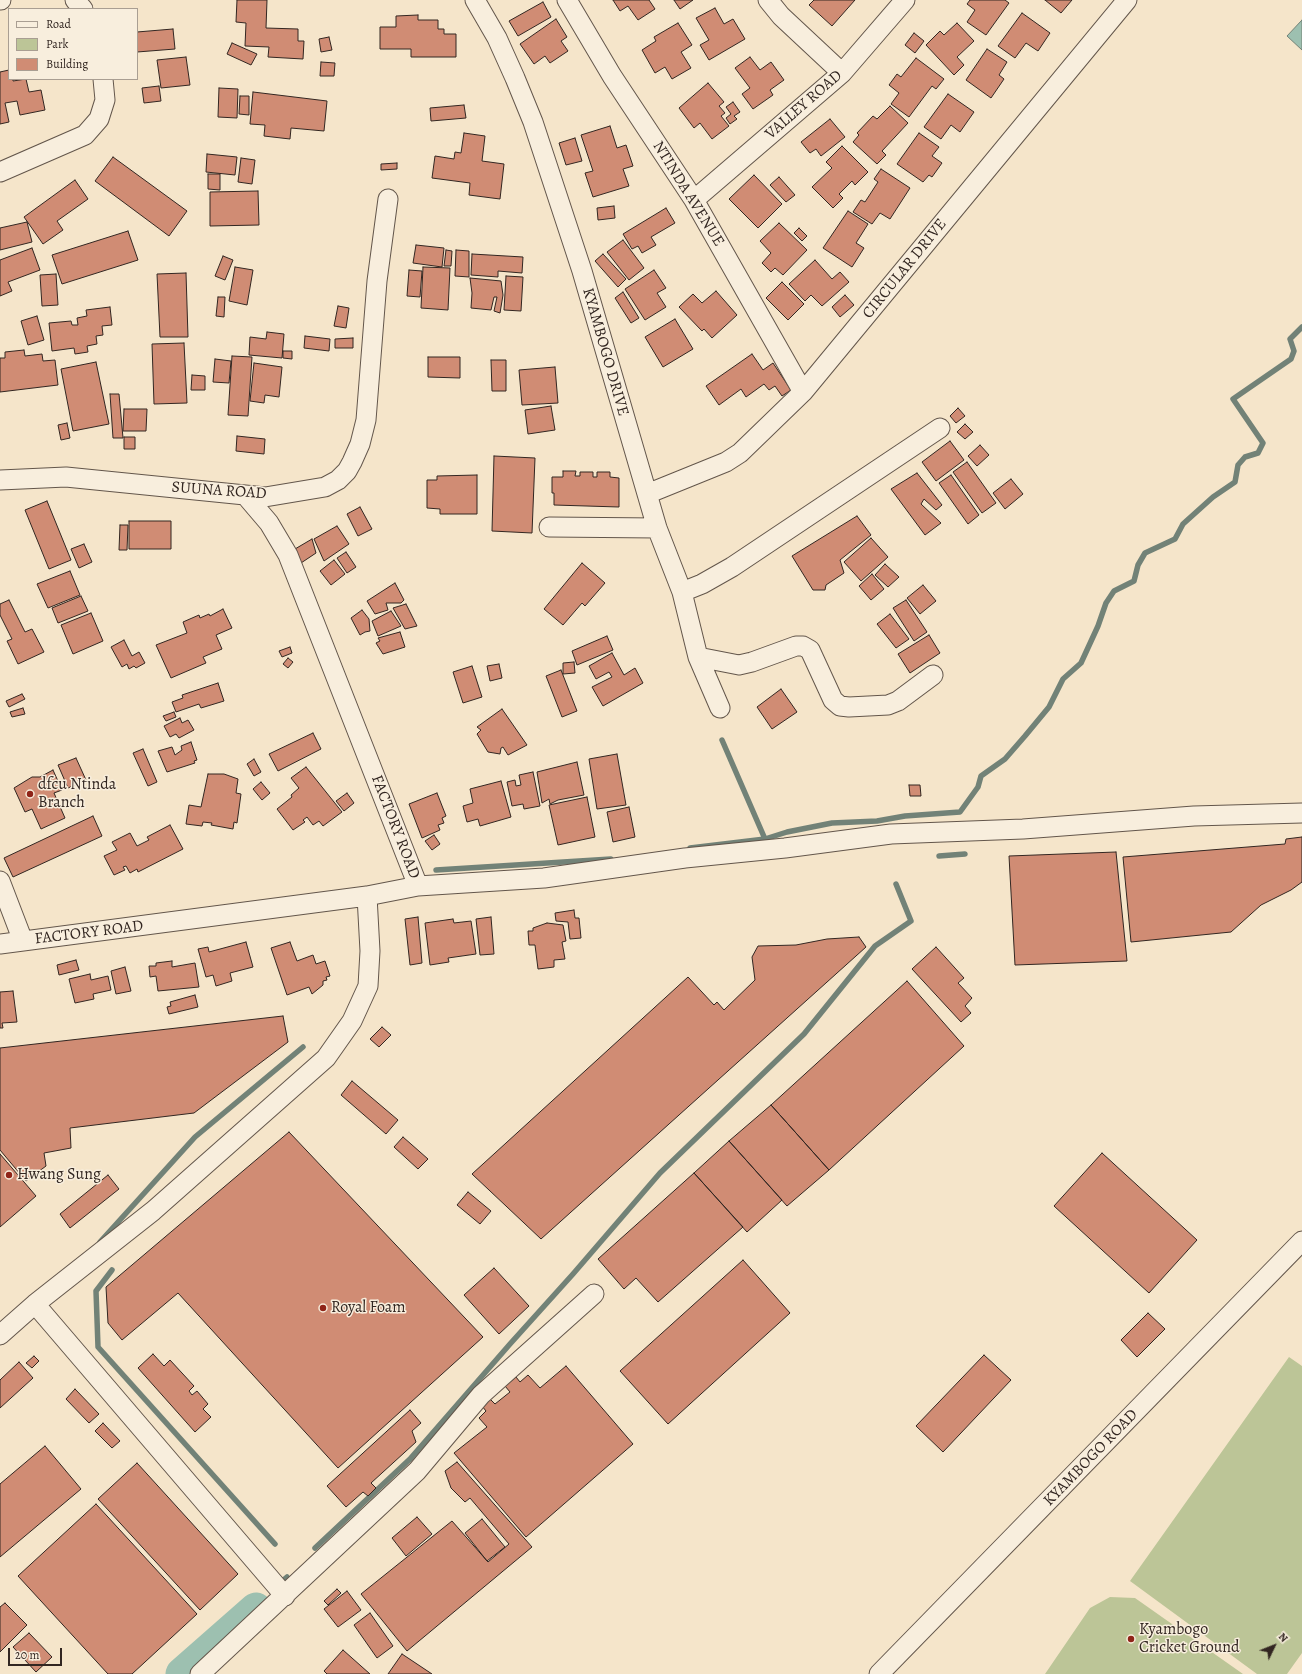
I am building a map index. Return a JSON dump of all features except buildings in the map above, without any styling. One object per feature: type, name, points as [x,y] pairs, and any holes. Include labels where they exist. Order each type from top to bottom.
[{"type":"street","points":[[75,0],[82,8]]},
{"type":"street","name":"KYAMBOGO DRIVE","points":[[476,0],[500,45],[532,122],[582,271],[646,494],[657,528],[682,592],[698,657],[720,708]]},
{"type":"street","name":"NTINDA AVENUE","points":[[567,0],[612,76],[694,200],[803,392]]},
{"type":"street","points":[[768,0],[781,16],[842,73]]},
{"type":"street","name":"VALLEY ROAD","points":[[694,200],[842,73],[905,0]]},
{"type":"street","name":"CIRCULAR DRIVE","points":[[646,494],[726,462],[740,453],[803,392],[1127,0]]},
{"type":"street","points":[[0,172],[85,135],[99,119],[105,100],[103,80]]},
{"type":"street","name":"SUUNA ROAD","points":[[0,480],[66,478],[265,497],[325,487],[338,480],[347,471],[352,462],[360,444],[366,420],[377,281],[388,199]]},
{"type":"street","points":[[682,592],[702,584],[732,567],[940,428]]},
{"type":"street","name":"FACTORY ROAD","points":[[0,944],[367,896],[418,886],[288,555],[269,523],[246,496]]},
{"type":"street","points":[[550,527],[657,528]]},
{"type":"street","points":[[698,657],[739,665],[752,662],[796,646],[803,646],[810,650],[833,700],[840,706],[849,707],[888,705],[898,701],[934,675]]},
{"type":"street","points":[[418,886],[544,878],[685,858],[785,848],[891,834],[1023,829],[1194,816],[1302,813]]},
{"type":"street","points":[[0,881],[23,941]]},
{"type":"street","points":[[0,1335],[34,1304],[153,1211],[326,1058],[352,1021],[368,986],[370,951],[367,896]]},
{"type":"street","name":"KYAMBOGO ROAD","points":[[879,1674],[1302,1241]]},
{"type":"street","points":[[200,1674],[417,1471],[481,1395],[594,1294]]},
{"type":"street","points":[[34,1304],[285,1596]]},
{"type":"green space","points":[[1289,1357],[1302,1366],[1302,1653],[1287,1674],[1257,1674],[1130,1581]]},
{"type":"green space","name":"Kyambogo Cricket Ground","points":[[1110,1597],[1135,1598],[1243,1674],[1045,1674],[1090,1608]]},
{"type":"shaded area","points":[[1302,20],[1302,50],[1287,36]]},
{"type":"waterway","points":[[690,848],[765,839],[787,832],[832,823],[877,821],[905,816],[960,812],[978,787],[981,776],[1005,759],[1049,707],[1063,679],[1081,663],[1098,626],[1106,603],[1114,591],[1134,581],[1138,565],[1145,553],[1175,539],[1183,524],[1213,497],[1235,482],[1238,465],[1245,457],[1258,453],[1263,443],[1233,399],[1291,359],[1294,351],[1290,339],[1302,327]]},
{"type":"waterway","points":[[722,740],[765,839]]},
{"type":"waterway","points":[[939,856],[965,854]]},
{"type":"waterway","points":[[436,870],[611,859]]},
{"type":"waterway","points":[[315,1548],[410,1459],[660,1173],[804,1034],[875,946],[911,921],[896,884]]},
{"type":"waterway","points":[[100,1242],[195,1137],[303,1047]]},
{"type":"waterway","points":[[112,1270],[96,1291],[98,1347],[275,1544]]},
{"type":"waterway","points":[[281,1582],[287,1577]]},
{"type":"waterway","points":[[182,1674],[256,1609]]},
{"type":"place","name":"dfcu Ntinda Branch","points":[[30,794]]},
{"type":"place","name":"Hwang Sung","points":[[9,1175]]},
{"type":"place","name":"Royal Foam","points":[[323,1308]]},
{"type":"place","name":"Kyambogo Cricket Ground","points":[[1131,1639]]}]
